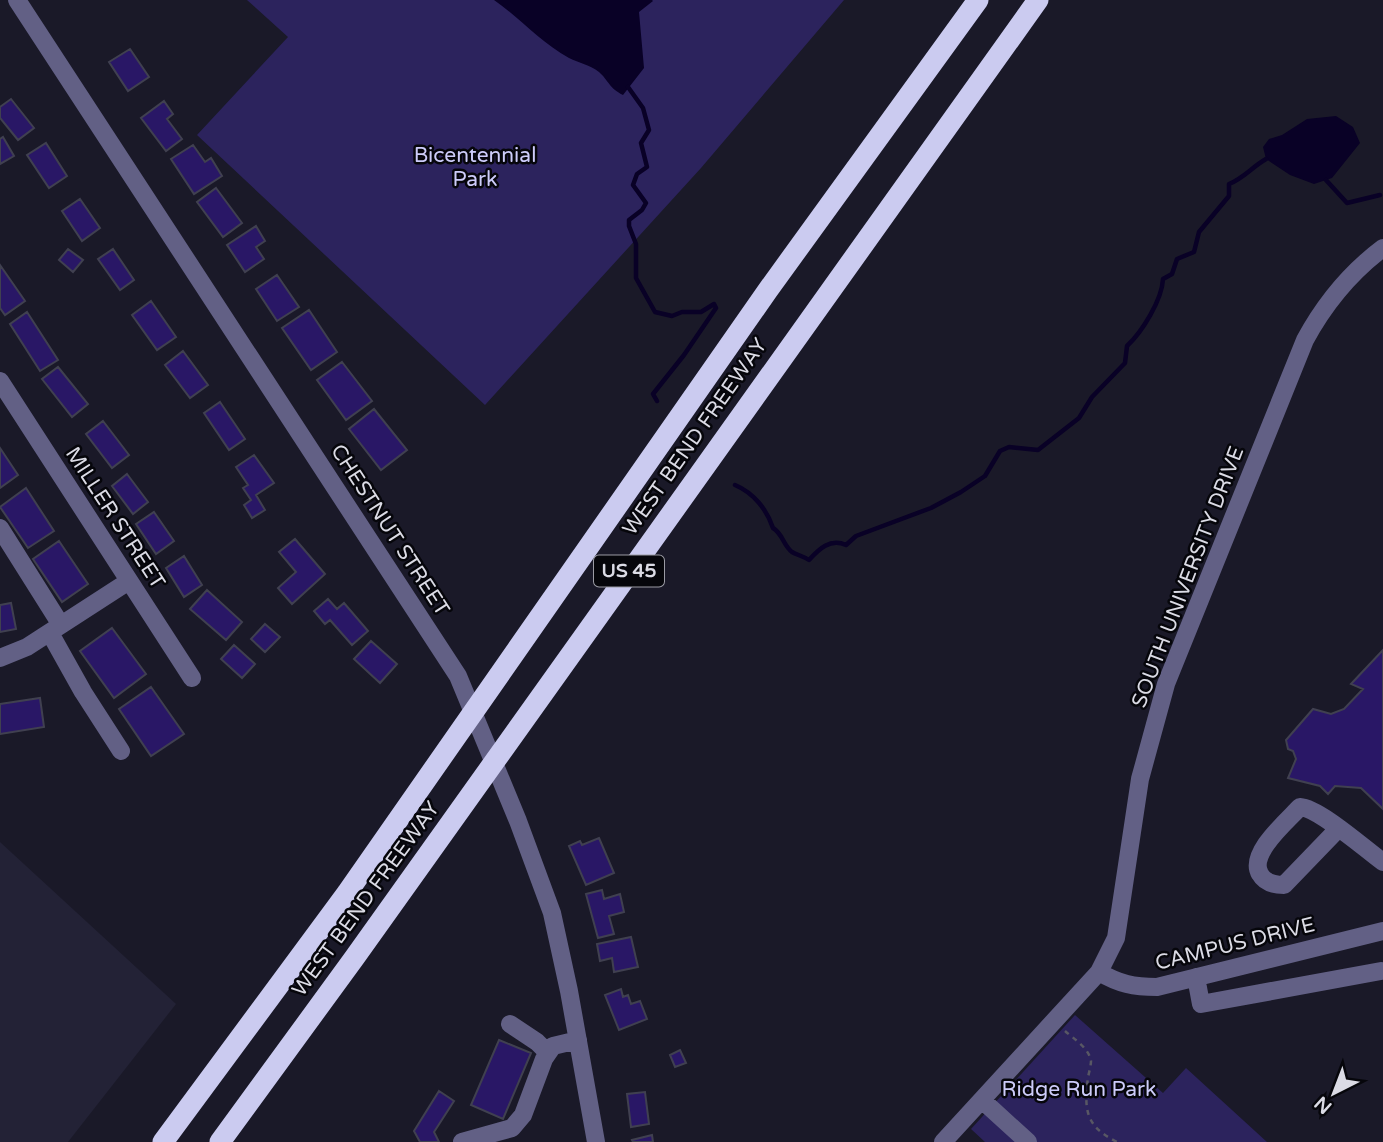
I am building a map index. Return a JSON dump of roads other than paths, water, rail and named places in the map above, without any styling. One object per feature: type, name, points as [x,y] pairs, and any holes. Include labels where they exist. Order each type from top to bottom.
[{"type":"highway","name":"WEST BEND FREEWAY","points":[[163,1142],[347,893],[768,290],[978,0]]},
{"type":"highway","name":"WEST BEND FREEWAY","points":[[220,1142],[363,946],[1038,0]]},
{"type":"street","name":"CHESTNUT STREET","points":[[17,0],[458,676],[518,821],[552,914],[596,1142]]},
{"type":"street","name":"SOUTH UNIVERSITY DRIVE","points":[[951,1139],[982,1100],[1099,972],[1116,938],[1140,779],[1166,684],[1306,340],[1315,322],[1345,283],[1383,248]]},
{"type":"street","name":"MILLER STREET","points":[[0,382],[192,678]]},
{"type":"street","points":[[0,528],[55,629],[83,692],[121,751]]},
{"type":"street","points":[[0,658],[27,647],[130,581]]},
{"type":"street","points":[[1338,829],[1284,886],[1264,880],[1258,872],[1256,860],[1261,851],[1300,807],[1309,807],[1383,862]]},
{"type":"street","name":"CAMPUS DRIVE","points":[[1099,972],[1118,983],[1136,987],[1157,987],[1383,931]]},
{"type":"street","points":[[1196,977],[1201,1004],[1381,971]]},
{"type":"street","points":[[1218,972],[1227,999]]},
{"type":"street","points":[[510,1024],[548,1053]]},
{"type":"street","points":[[462,1142],[512,1128],[523,1115],[544,1059],[553,1046],[578,1040]]},
{"type":"street","points":[[982,1100],[1028,1142]]},
{"type":"waterway","points":[[628,87],[643,108],[649,130],[641,143],[647,167],[637,174],[633,185],[646,203],[642,210],[629,220],[636,244],[636,278],[655,312],[672,316],[682,312],[701,312],[714,304],[716,308],[653,394],[657,401]]},
{"type":"waterway","points":[[735,485],[759,503],[789,549],[809,560],[825,546],[835,543],[846,545],[856,536],[931,508],[961,492],[985,476],[1000,451],[1009,447],[1038,450],[1079,418],[1092,397],[1125,363],[1127,346],[1150,315],[1163,279],[1172,274],[1177,259],[1194,252],[1199,232],[1229,196],[1229,184],[1266,159]]},
{"type":"waterway","points":[[1326,180],[1347,203],[1380,195]]},
{"type":"park label","name":"Bicentennial Park","points":[[475,167]]},
{"type":"park label","name":"Ridge Run Park","points":[[1079,1089]]}]
